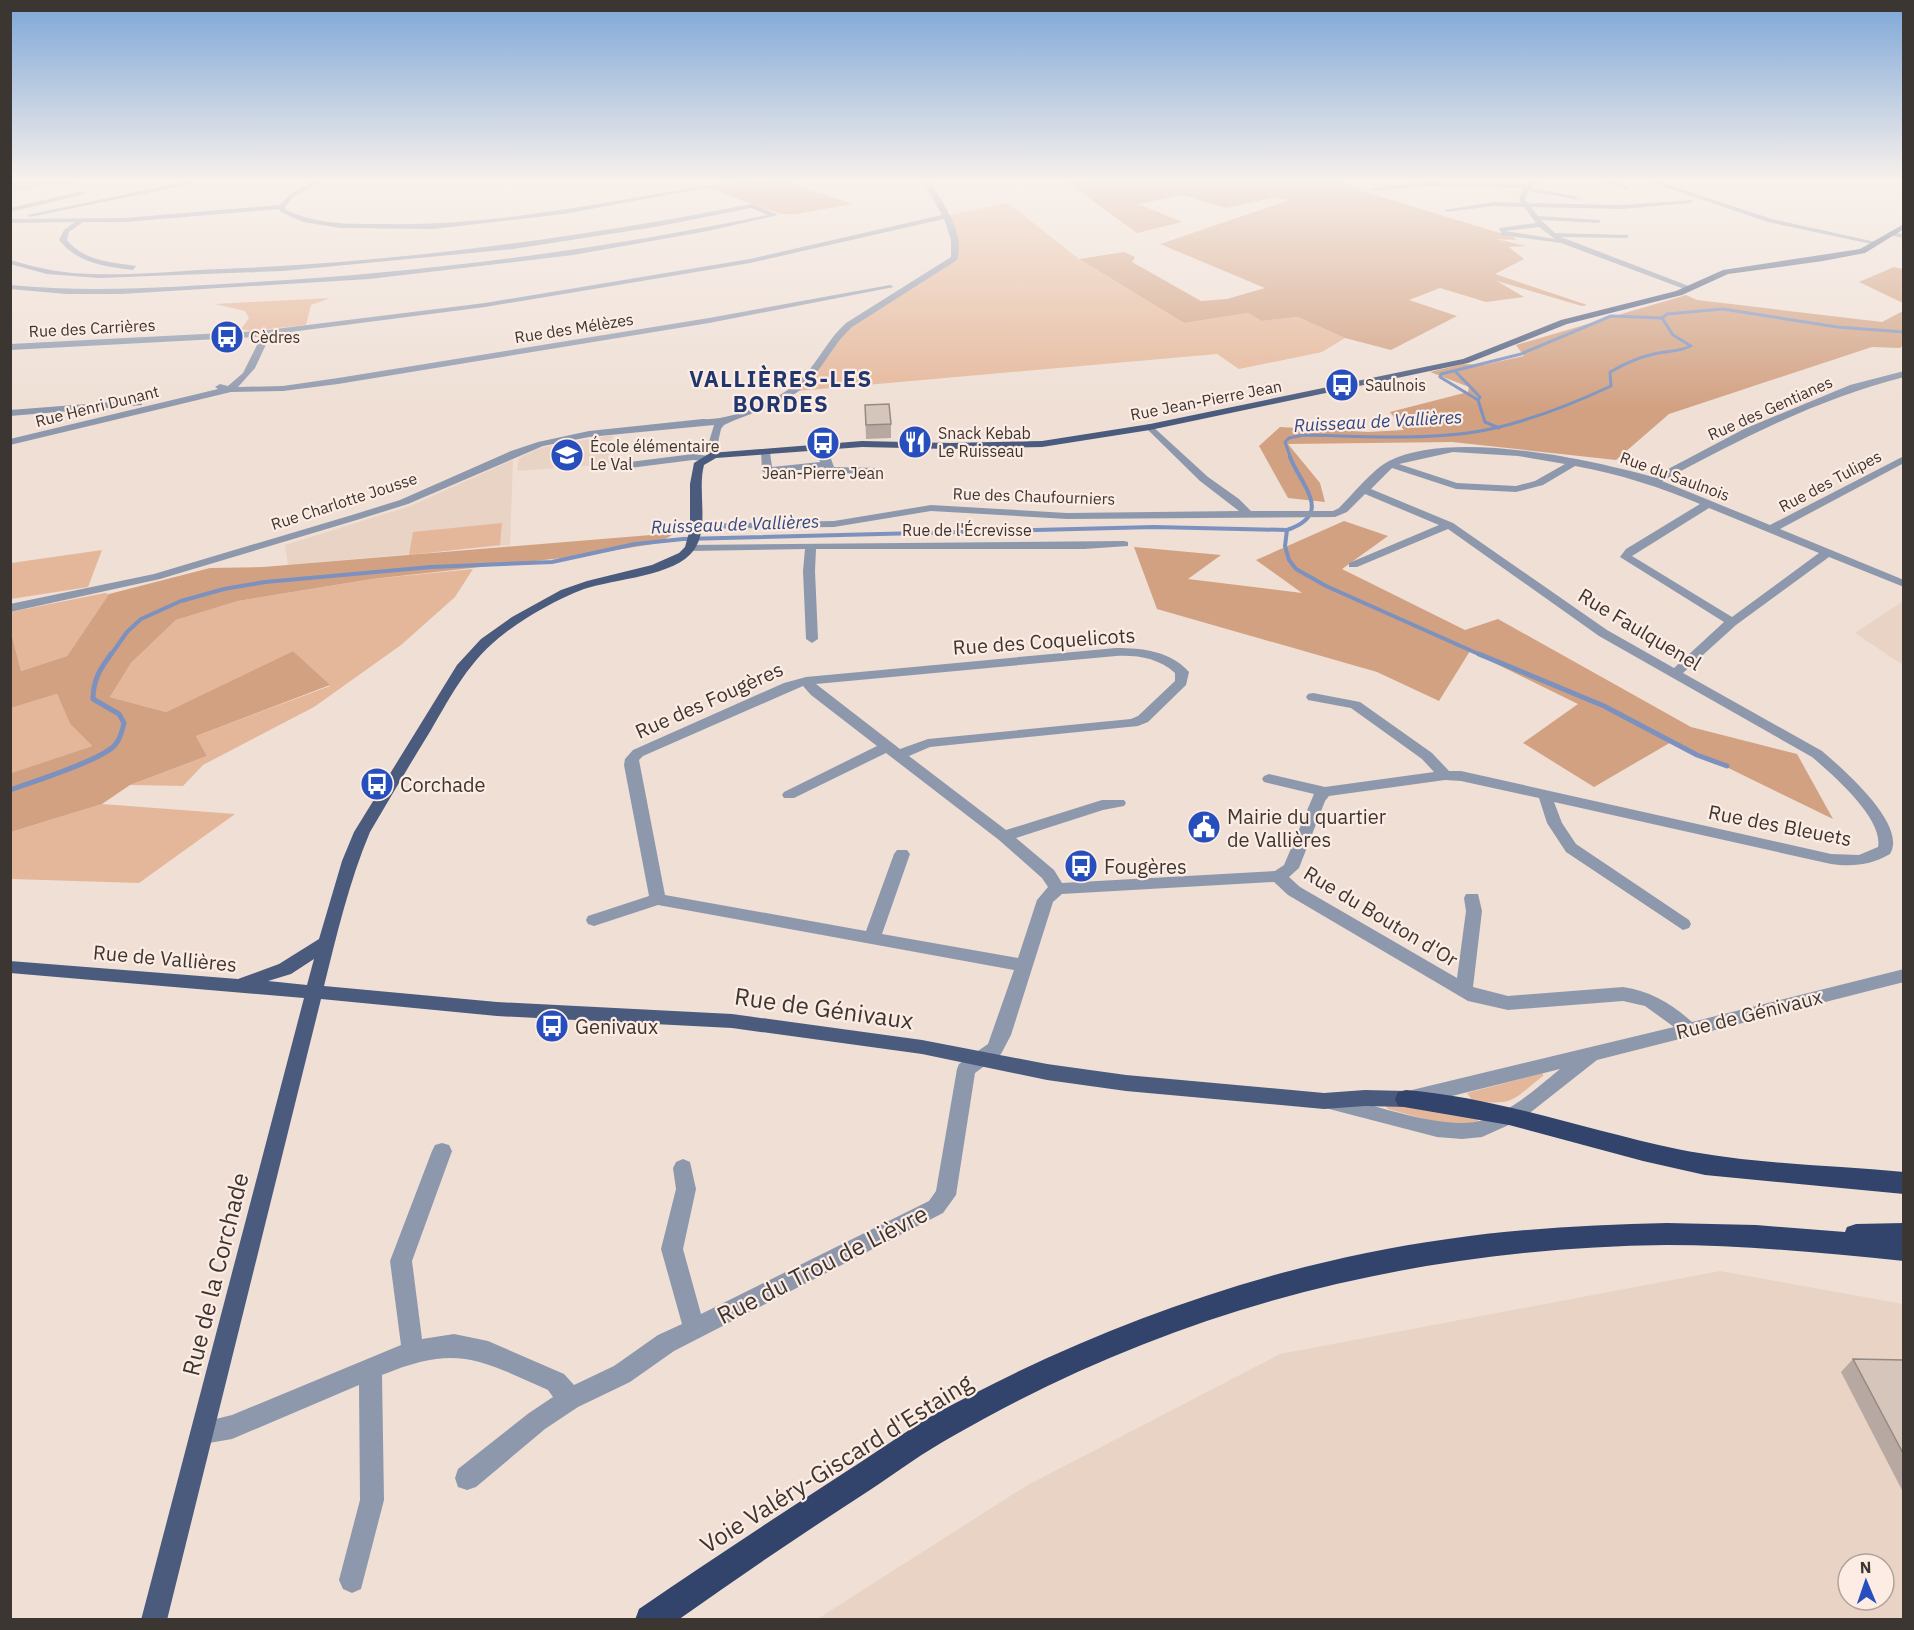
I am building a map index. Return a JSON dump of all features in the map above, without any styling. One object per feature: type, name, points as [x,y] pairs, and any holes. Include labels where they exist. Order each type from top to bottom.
[{"type":"highway","points":[[1406,1099],[1441,1101],[1512,1114],[1678,1159],[1737,1168],[1904,1183]]},
{"type":"highway","name":"Voie Valéry-Giscard d'Estaing","points":[[650,1620],[768,1538],[952,1420],[1094,1350],[1173,1318],[1255,1292],[1397,1257],[1493,1244],[1578,1236],[1670,1234],[1770,1238],[1904,1250]]},
{"type":"highway","points":[[1770,1238],[1904,1234]]},
{"type":"main road","name":"Rue Jean-Pierre Jean","points":[[710,457],[868,444],[946,446],[1042,444],[1150,427],[1465,361],[1585,315],[1679,293],[1726,272],[1831,257]]},
{"type":"main road","points":[[691,546],[695,528],[695,480],[699,462],[710,457]]},
{"type":"main road","name":"Rue de la Corchade","points":[[154,1620],[327,942],[343,883],[362,832],[390,782],[469,656],[494,635],[563,594],[589,584],[666,564],[686,553],[691,546]]},
{"type":"main road","points":[[239,985],[285,969],[327,942]]},
{"type":"main road","name":"Rue de Vallières","points":[[10,967],[315,993]]},
{"type":"main road","name":"Rue de Génivaux","points":[[315,993],[497,1009],[732,1021],[839,1034],[1047,1072],[1126,1083],[1324,1101],[1406,1099]]},
{"type":"street","points":[[90,257],[119,266],[205,272]]},
{"type":"street","points":[[10,262],[35,270],[71,275],[141,275],[304,267],[430,257]]},
{"type":"street","points":[[443,257],[445,269]]},
{"type":"street","points":[[10,287],[39,290],[124,291],[296,282],[445,269],[527,257]]},
{"type":"street","name":"Rue des Carrières","points":[[10,346],[258,334],[485,305],[631,282],[766,257]]},
{"type":"street","points":[[622,466],[710,457],[716,429],[721,423],[795,389],[810,374],[829,346],[848,326],[920,283],[954,257]]},
{"type":"street","points":[[1604,257],[1690,288]]},
{"type":"street","points":[[296,282],[304,267]]},
{"type":"street","points":[[18,275],[35,270]]},
{"type":"street","points":[[141,275],[153,270]]},
{"type":"street","points":[[188,288],[205,272]]},
{"type":"street","points":[[39,290],[71,275]]},
{"type":"street","name":"Rue des Mélèzes","points":[[229,386],[262,390],[351,378],[711,321],[890,286],[920,283]]},
{"type":"street","name":"Rue des Mélèzes","points":[[890,286],[910,288]]},
{"type":"street","points":[[229,386],[244,380],[265,338],[258,334]]},
{"type":"street","name":"Rue des Gentianes","points":[[1654,481],[1757,427],[1853,387],[1904,374]]},
{"type":"street","name":"Rue Henri Dunant","points":[[10,442],[110,419],[229,386]]},
{"type":"street","points":[[10,413],[166,403]]},
{"type":"street","points":[[110,406],[138,411]]},
{"type":"street","points":[[110,406],[116,412],[110,419]]},
{"type":"street","name":"Rue Charlotte Jousse","points":[[10,608],[156,577],[404,502],[515,453],[541,444],[620,430],[703,422],[721,423]]},
{"type":"street","points":[[1150,427],[1204,479],[1235,501],[1249,516]]},
{"type":"street","points":[[822,448],[828,468],[834,471],[878,471]]},
{"type":"street","name":"Rue du Saulnois","points":[[1364,490],[1390,464],[1413,455],[1453,449],[1490,450],[1574,462],[1654,481],[1904,584]]},
{"type":"street","points":[[765,452],[767,471],[826,464]]},
{"type":"street","name":"Rue des Tulipes","points":[[1771,529],[1904,459]]},
{"type":"street","points":[[1390,464],[1456,486],[1516,489],[1539,483],[1574,462]]},
{"type":"street","name":"Rue des Chaufourniers","points":[[695,528],[834,524],[931,508],[1039,516],[1322,515],[1343,510],[1364,490]]},
{"type":"street","name":"Rue Faulquenel","points":[[1364,490],[1449,525],[1603,633],[1817,754]]},
{"type":"street","points":[[1708,504],[1630,551],[1626,557],[1732,622]]},
{"type":"street","points":[[1353,565],[1449,525]]},
{"type":"street","name":"Rue de l'Écrevisse","points":[[691,546],[1080,547],[1124,544]]},
{"type":"street","points":[[811,548],[809,571],[812,639]]},
{"type":"street","points":[[1674,673],[1683,668],[1698,651],[1732,622],[1827,553]]},
{"type":"street","name":"Rue des Coquelicots","points":[[806,681],[1116,652],[1149,653],[1176,666],[1182,672],[1181,682],[1143,719],[1133,723],[922,744],[892,751]]},
{"type":"street","name":"Rue des Fougères","points":[[658,899],[631,765],[632,759],[638,753],[660,743],[789,686],[806,681],[892,751],[1004,836],[1048,874],[1057,888]]},
{"type":"street","points":[[1313,697],[1355,705],[1427,756],[1445,775]]},
{"type":"street","points":[[789,795],[892,751]]},
{"type":"street","name":"Rue des Bleuets","points":[[1269,779],[1325,792],[1445,775],[1461,776],[1831,860],[1851,862],[1875,856],[1884,850],[1887,843],[1886,833],[1877,819],[1830,765],[1817,754]]},
{"type":"street","points":[[980,1059],[995,1049],[1009,1018],[1045,900],[1057,888],[1278,876],[1291,868],[1318,799],[1325,792]]},
{"type":"street","points":[[1546,795],[1549,809],[1564,840],[1571,848],[1683,924]]},
{"type":"street","points":[[1004,836],[1102,805],[1119,803]]},
{"type":"street","points":[[872,938],[902,854]]},
{"type":"street","name":"Rue du Bouton d'Or","points":[[1278,876],[1294,891],[1464,991],[1486,1000],[1508,1003],[1623,994],[1640,995],[1673,1015],[1689,1030]]},
{"type":"street","name":"Rue du Bouton d'Or","points":[[1464,991],[1474,911],[1472,898]]},
{"type":"street","points":[[594,920],[658,899],[1025,966]]},
{"type":"street","name":"Rue de Génivaux","points":[[1406,1099],[1904,975]]},
{"type":"street","name":"Rue de Génivaux","points":[[1324,1101],[1452,1131],[1487,1128],[1512,1114],[1595,1053]]},
{"type":"street","name":"Rue du Trou de Lièvre","points":[[467,1478],[537,1420],[570,1399],[622,1374],[666,1343],[936,1207],[946,1195],[966,1069],[980,1059]]},
{"type":"street","points":[[413,1351],[401,1261],[442,1151]]},
{"type":"street","name":"Rue du Trou de Lièvre","points":[[683,1168],[686,1189],[672,1249],[694,1329]]},
{"type":"street","points":[[203,1432],[232,1427],[413,1351],[454,1345],[488,1352],[556,1382],[570,1399]]},
{"type":"street","points":[[352,1580],[372,1500],[370,1370]]},
{"type":"shaded area","points":[[951,257],[1077,257],[1184,323],[1248,313],[1262,321],[1298,317],[1345,338],[1322,352],[1239,369],[1217,354],[798,391],[841,332]]},
{"type":"shaded area","points":[[1135,257],[1132,262],[1201,301],[1227,299],[1265,288],[1191,257],[1522,257],[1524,259],[1495,274],[1587,305],[1582,306],[1497,281],[1524,297],[1486,302],[1440,288],[1409,300],[1457,316],[1391,350],[1345,338],[1298,317],[1262,321],[1248,313],[1184,323],[1079,259]]},
{"type":"shaded area","points":[[1894,267],[1903,269],[1903,303],[1859,282]]},
{"type":"shaded area","points":[[1686,295],[1697,300],[1882,322],[1903,311],[1903,345],[1900,348],[1872,347],[1669,414],[1616,460],[1452,442],[1288,444],[1320,483],[1325,502],[1288,498],[1259,446],[1280,427],[1368,432],[1404,430],[1390,412],[1468,392],[1469,387],[1430,372],[1463,364],[1483,365],[1524,356],[1516,345]]},
{"type":"shaded area","points":[[330,298],[311,305],[306,325],[250,331],[241,329],[249,318],[245,311],[215,304]]},
{"type":"shaded area","name":"École élémentaire Le Val","points":[[613,435],[608,458],[621,457],[622,463],[517,471],[519,458],[540,448]]},
{"type":"shaded area","points":[[513,460],[510,545],[288,565],[285,545],[410,506]]},
{"type":"shaded area","points":[[1344,521],[1388,536],[1342,569],[1465,630],[1498,619],[1691,727],[1797,754],[1833,819],[1673,741],[1594,787],[1523,743],[1578,704],[1470,651],[1439,701],[1377,672],[1157,609],[1134,547],[1221,555],[1188,579],[1302,593],[1256,560]]},
{"type":"shaded area","points":[[502,523],[500,545],[409,555],[413,532]]},
{"type":"shaded area","points":[[675,533],[659,543],[580,556],[372,579],[238,601],[176,620],[131,663],[110,697],[166,712],[293,651],[330,685],[196,736],[207,756],[130,785],[102,804],[11,832],[11,773],[92,746],[70,724],[57,694],[11,708],[11,632],[21,671],[67,656],[109,594],[210,568],[263,567]]},
{"type":"shaded area","points":[[102,550],[88,587],[11,599],[11,563]]},
{"type":"shaded area","points":[[473,569],[455,597],[401,645],[314,707],[203,765],[183,786],[130,785],[207,756],[196,736],[330,686],[293,651],[166,712],[110,697],[131,663],[176,620],[238,601],[372,579]]},
{"type":"shaded area","points":[[109,594],[67,656],[21,671],[11,632],[10,612]]},
{"type":"shaded area","points":[[1903,601],[1903,665],[1855,633]]},
{"type":"shaded area","points":[[57,694],[70,724],[92,746],[11,773],[11,708]]},
{"type":"shaded area","points":[[102,804],[235,814],[139,883],[11,879],[11,832]]},
{"type":"shaded area","points":[[1543,1073],[1543,1076],[1518,1096],[1505,1102],[1472,1100],[1467,1093]]},
{"type":"shaded area","points":[[1386,1106],[1407,1106],[1478,1118],[1478,1121],[1445,1123],[1388,1109]]},
{"type":"shaded area","points":[[1720,1271],[1903,1304],[1903,1619],[816,1620],[1026,1486],[1280,1354]]},
{"type":"building","points":[[889,404],[891,424],[866,425],[865,405]]},
{"type":"building","points":[[1853,1359],[1904,1360],[1904,1455]]},
{"type":"waterway","name":"Ruisseau de Vallières","points":[[1662,318],[1667,314],[1723,309],[1837,327],[1904,332]]},
{"type":"waterway","name":"Ruisseau de Vallières","points":[[1478,400],[1440,377],[1441,374],[1521,354],[1611,316],[1662,318]]},
{"type":"waterway","name":"Ruisseau de Vallières","points":[[1498,428],[1559,408],[1611,386],[1610,372],[1637,359],[1691,346],[1673,335],[1662,318]]},
{"type":"waterway","name":"Ruisseau de Vallières","points":[[1455,371],[1480,397],[1478,400]]},
{"type":"waterway","name":"Ruisseau de Vallières","points":[[1478,400],[1485,422],[1498,428]]},
{"type":"waterway","name":"Ruisseau de Vallières","points":[[1291,459],[1285,442],[1289,438],[1304,435],[1427,436],[1468,433],[1498,428]]},
{"type":"waterway","name":"Ruisseau de Vallières","points":[[1287,530],[1309,516],[1312,508],[1307,489],[1290,457]]},
{"type":"waterway","name":"Ruisseau de Vallières","points":[[110,656],[127,632],[141,619],[181,601],[224,589],[265,582],[431,567],[552,562],[635,544],[683,539],[1154,527],[1287,530]]},
{"type":"waterway","points":[[1287,530],[1285,546],[1289,560],[1296,569],[1326,586],[1483,656]]},
{"type":"waterway","name":"Ruisseau de Vallières","points":[[10,790],[82,764],[115,745],[124,723],[119,714],[93,699],[98,675],[111,654]]},
{"type":"waterway","points":[[1479,654],[1604,706],[1697,755],[1727,766]]},
{"type":"place","name":"Cèdres","points":[[227,337]]},
{"type":"place","name":"Saulnois","points":[[1342,385]]},
{"type":"place","name":"Snack Kebab Le Ruisseau","points":[[915,442]]},
{"type":"place","name":"Jean-Pierre Jean","points":[[823,443]]},
{"type":"place","name":"École élémentaire Le Val","points":[[567,455]]},
{"type":"place","name":"Corchade","points":[[377,784]]},
{"type":"place","name":"Mairie du quartier de Vallières","points":[[1204,827]]},
{"type":"place","name":"Fougères","points":[[1081,866]]},
{"type":"place","name":"Genivaux","points":[[552,1026]]},
{"type":"district","name":"VALLIÈRES-LES BORDES","points":[[781,390]]}]
